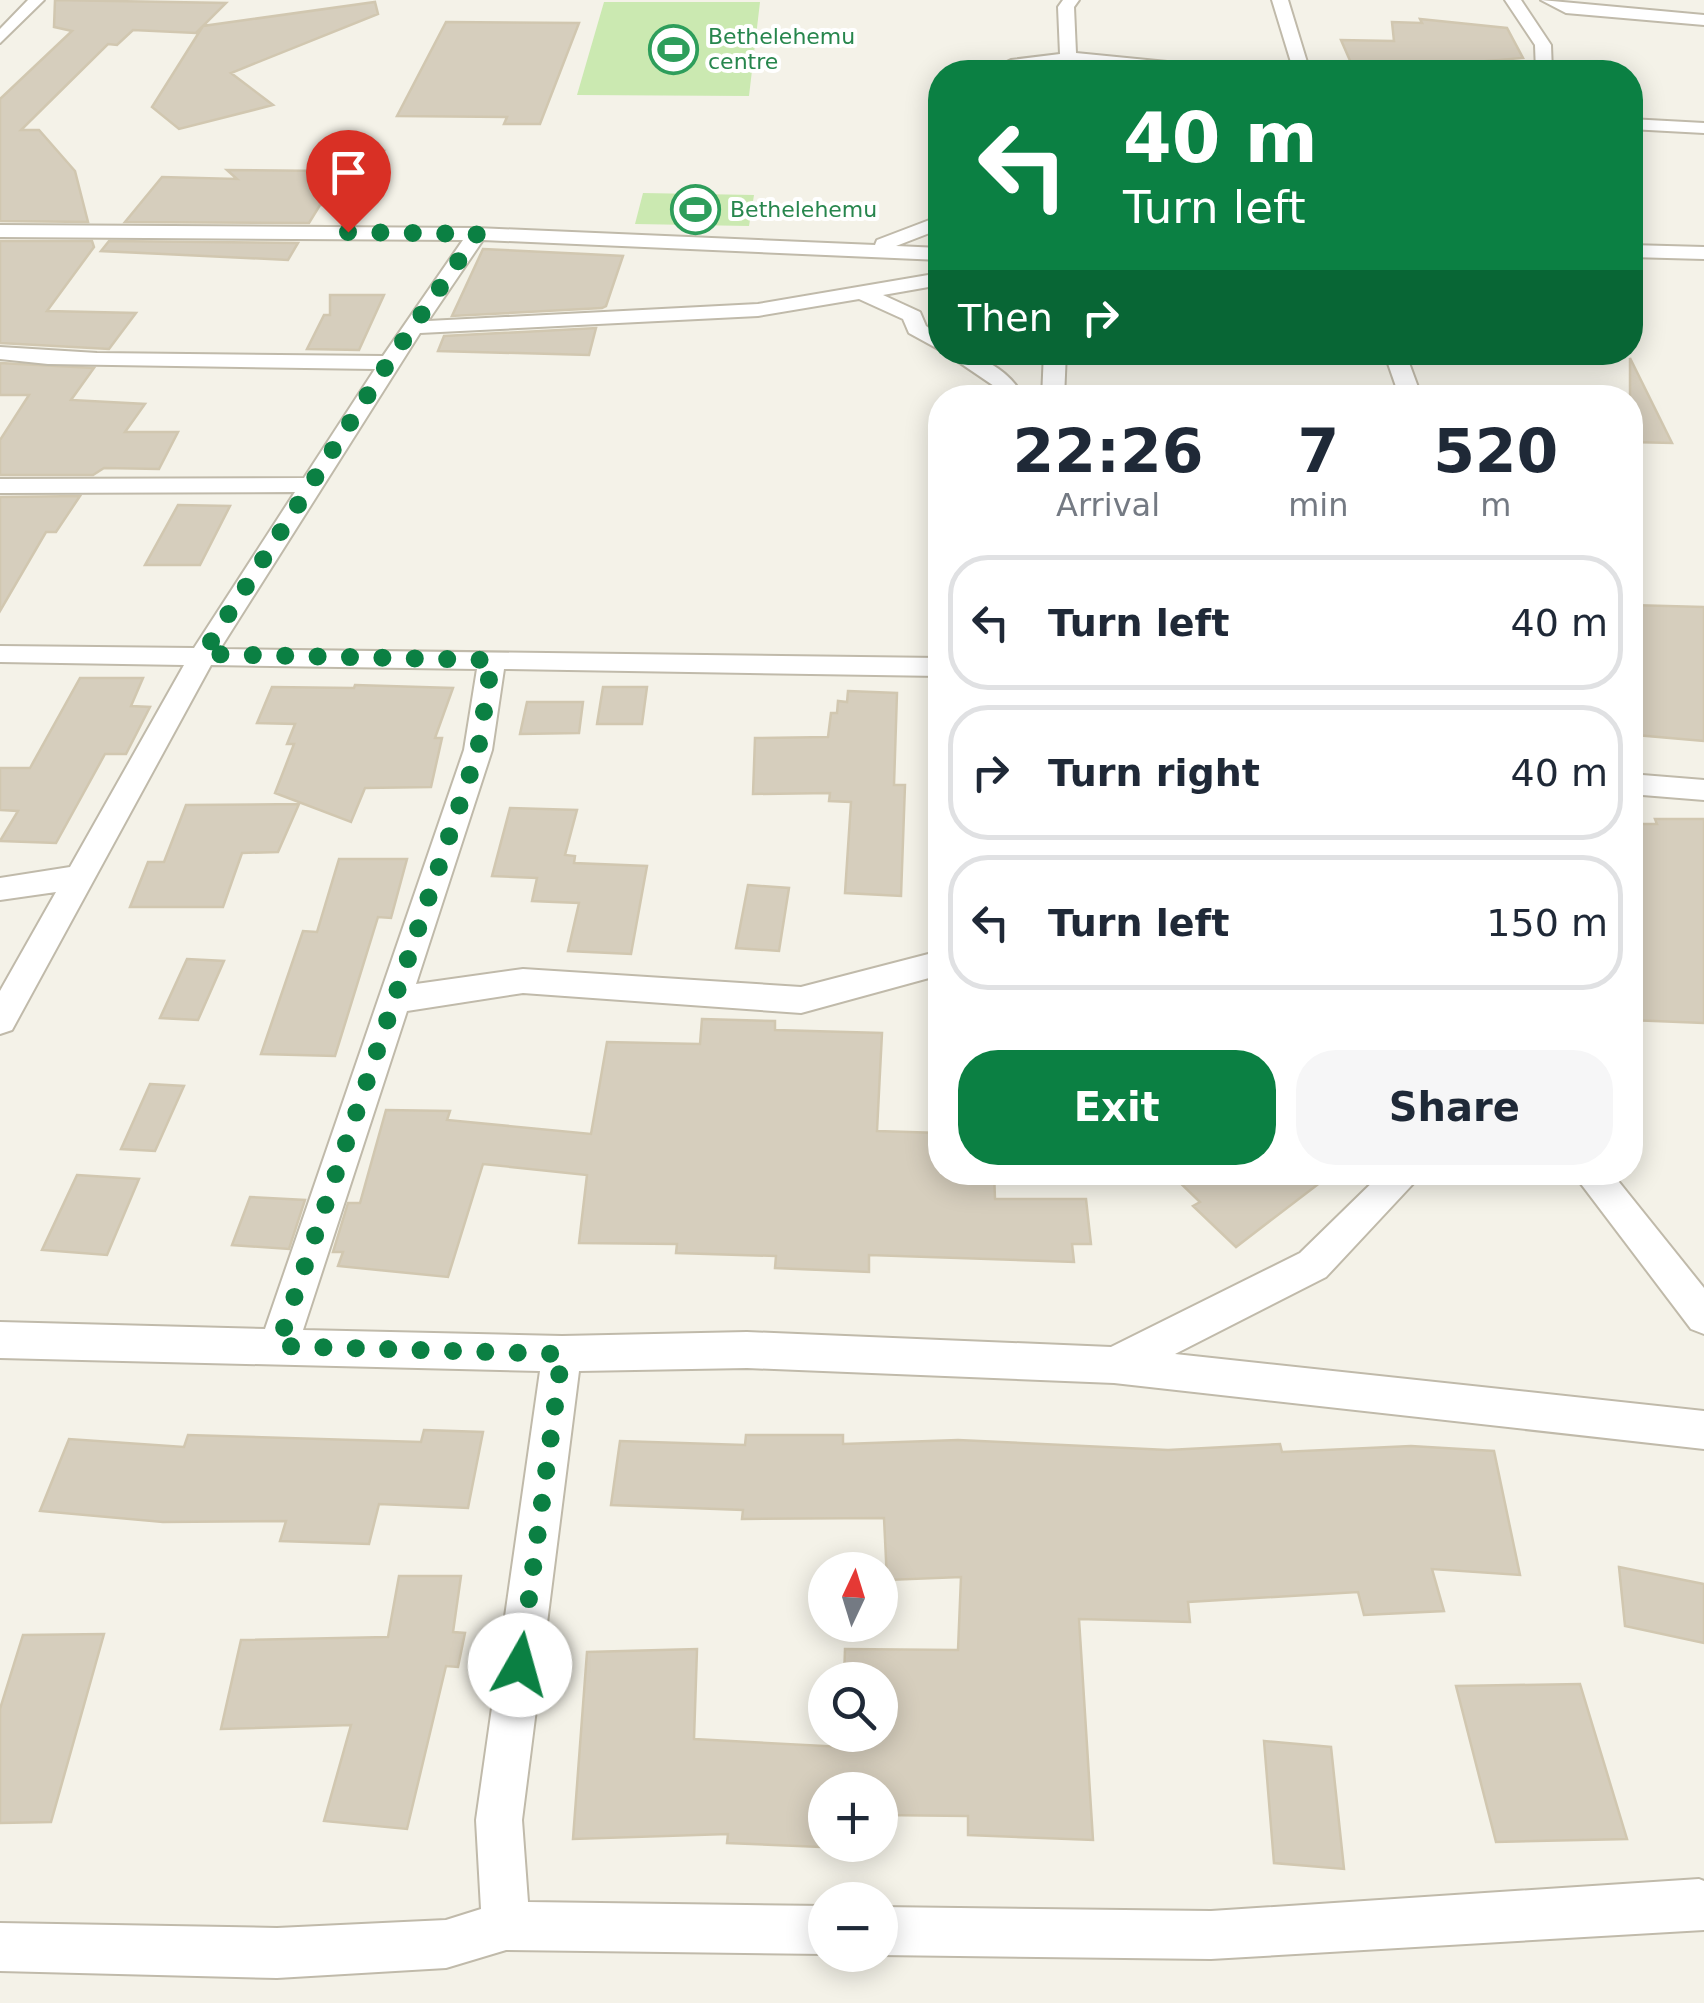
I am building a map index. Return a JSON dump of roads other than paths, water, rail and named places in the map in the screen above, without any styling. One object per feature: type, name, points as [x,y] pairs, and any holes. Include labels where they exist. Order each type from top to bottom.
[{"type":"street","points":[[0,38],[36,0]]},
{"type":"street","points":[[1069,60],[1066,7],[1070,0]]},
{"type":"street","points":[[1280,0],[1298,60]]},
{"type":"street","points":[[1513,0],[1543,45],[1544,60]]},
{"type":"street","points":[[1549,0],[1566,8],[1704,20]]},
{"type":"street","points":[[1643,125],[1704,128]]},
{"type":"street","points":[[870,250],[928,227]]},
{"type":"street","points":[[0,231],[477,234],[928,253]]},
{"type":"street","points":[[0,1021],[203,654],[388,363],[477,234]]},
{"type":"street","points":[[800,247],[859,291],[913,316],[916,329],[928,336]]},
{"type":"street","points":[[1643,251],[1704,253]]},
{"type":"street","points":[[414,327],[526,326],[758,310],[928,282]]},
{"type":"street","points":[[0,353],[65,360],[309,358],[388,363]]},
{"type":"street","points":[[975,365],[1006,385]]},
{"type":"street","points":[[0,486],[311,485]]},
{"type":"street","points":[[0,654],[928,667]]},
{"type":"street","points":[[278,1346],[478,750],[492,660]]},
{"type":"street","points":[[1643,785],[1704,790]]},
{"type":"street","points":[[0,889],[80,876]]},
{"type":"street","points":[[392,1000],[523,980],[661,986],[801,1000],[928,967]]},
{"type":"street","points":[[1114,1365],[1312,1266],[1393,1185]]},
{"type":"street","points":[[1599,1185],[1704,1318]]},
{"type":"street","points":[[0,1340],[562,1354],[747,1350],[1114,1365],[1704,1430]]},
{"type":"street","points":[[506,1926],[499,1820],[562,1354]]},
{"type":"street","points":[[898,1931],[1211,1934],[1699,1902],[1704,1906]]},
{"type":"street","points":[[0,1947],[296,1952],[446,1944],[506,1926],[808,1930]]},
{"type":"place","name":"Bethelehemu centre","points":[[673,49]]},
{"type":"place","name":"Bethelehemu","points":[[695,209]]}]
